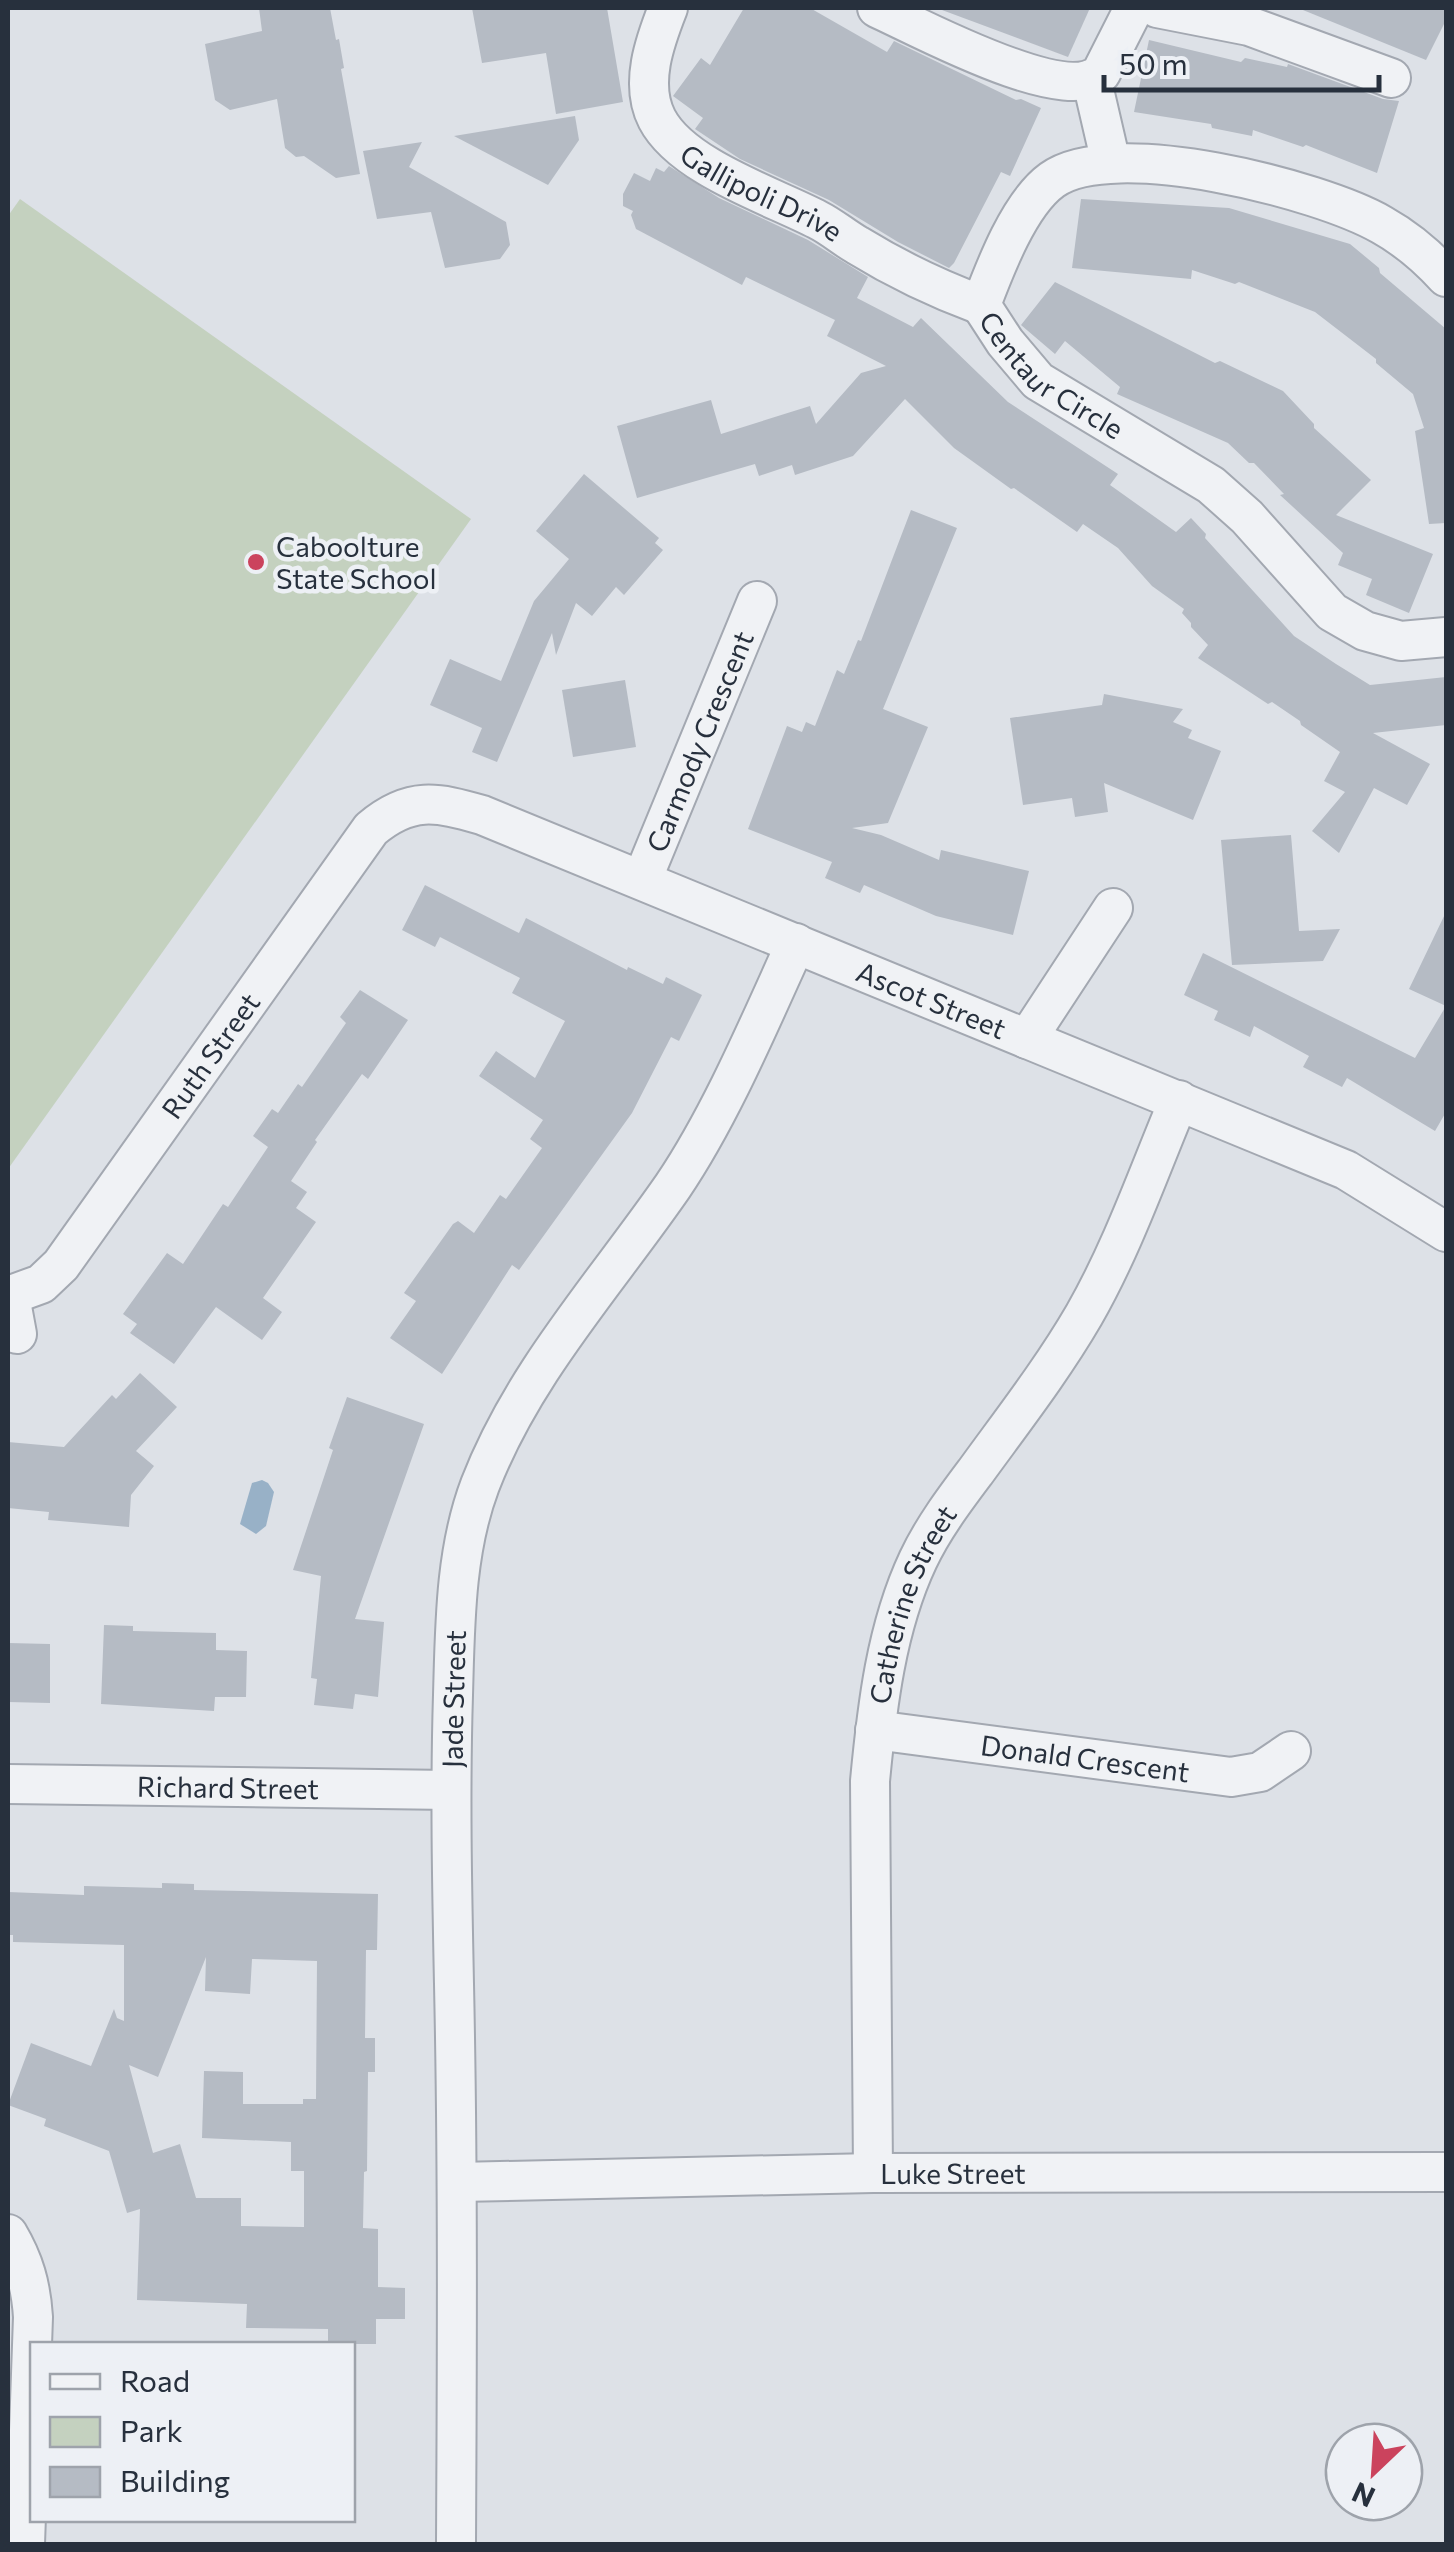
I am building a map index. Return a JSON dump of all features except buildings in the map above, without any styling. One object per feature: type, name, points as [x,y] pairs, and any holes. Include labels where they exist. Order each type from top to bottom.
[{"type":"street","name":"Gallipoli Drive","points":[[668,8],[653,52],[649,90],[656,118],[669,136],[725,177],[822,222],[898,268],[981,305]]},
{"type":"street","points":[[877,8],[969,52],[1011,67],[1055,80],[1092,81]]},
{"type":"street","points":[[1092,81],[1109,60],[1134,8]]},
{"type":"street","points":[[1157,8],[1249,26],[1391,78]]},
{"type":"street","points":[[1092,81],[1111,163]]},
{"type":"street","name":"Centaur Circle","points":[[1446,278],[1420,249],[1336,203],[1272,182],[1111,163],[1081,166],[1053,179],[1038,193],[995,269],[981,305],[1038,381],[1212,485],[1248,517],[1332,612],[1365,630],[1401,641],[1446,637]]},
{"type":"street","name":"Carmody Crescent","points":[[642,880],[757,602]]},
{"type":"street","name":"Ascot Street","points":[[404,807],[450,806],[482,815],[642,880],[1346,1170],[1446,1232]]},
{"type":"street","name":"Ruth Street","points":[[17,1334],[9,1296],[40,1284],[61,1265],[349,857],[371,829],[388,814],[404,807]]},
{"type":"street","points":[[1028,1039],[1113,908]]},
{"type":"street","name":"Jade Street","points":[[456,2544],[458,2182],[450,1790],[454,1626],[462,1550],[479,1488],[504,1431],[546,1361],[676,1182],[796,943]]},
{"type":"street","name":"Catherine Street","points":[[873,2173],[870,1812],[875,1730],[898,1612],[918,1558],[944,1514],[1049,1370],[1086,1312],[1179,1100]]},
{"type":"street","name":"Donald Crescent","points":[[875,1730],[1230,1777],[1260,1772],[1292,1752]]},
{"type":"street","name":"Richard Street","points":[[8,1784],[450,1790]]},
{"type":"street","name":"Luke Street","points":[[458,2182],[873,2173],[1446,2172]]},
{"type":"street","points":[[8,2234],[30,2284],[32,2342]]},
{"type":"street","points":[[25,2544],[30,2402]]},
{"type":"green space","points":[[20,199],[471,519],[8,1169],[8,216]]},
{"type":"water","points":[[262,1480],[274,1492],[266,1526],[256,1534],[240,1524],[252,1483]]},
{"type":"place","name":"Caboolture State School","points":[[256,562]]}]
